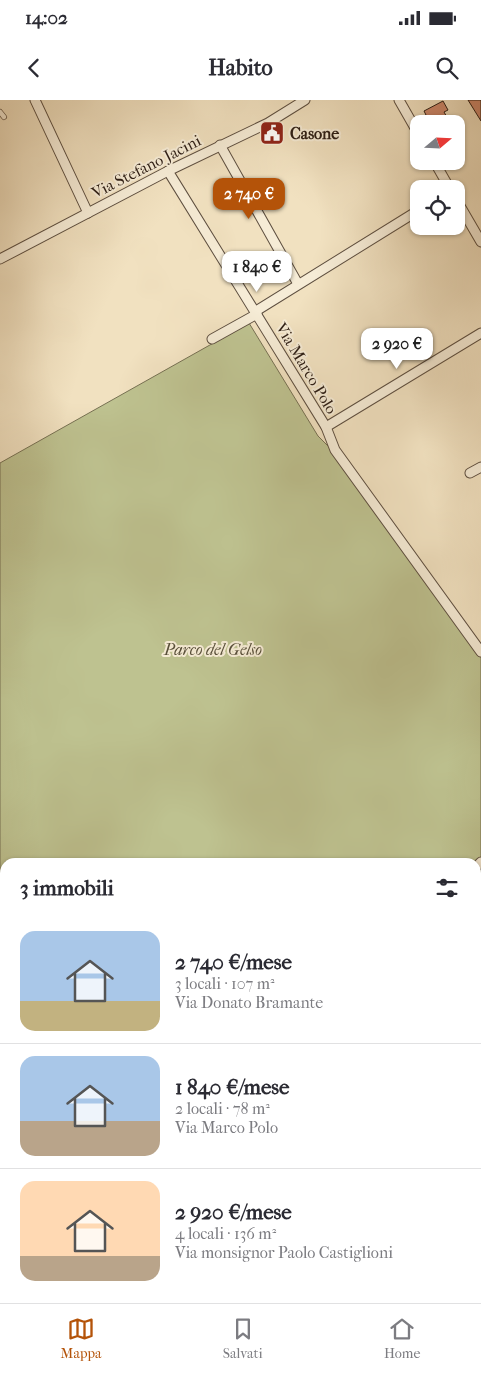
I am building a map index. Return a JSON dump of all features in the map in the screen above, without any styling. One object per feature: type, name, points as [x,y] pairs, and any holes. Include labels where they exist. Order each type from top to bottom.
[{"type":"street","points":[[35,100],[88,213]]},
{"type":"street","name":"Via Stefano Jacini","points":[[0,258],[220,145],[293,103],[305,100]]},
{"type":"street","points":[[399,100],[410,119]]},
{"type":"street","points":[[220,145],[298,284]]},
{"type":"street","name":"Via Marco Polo","points":[[168,171],[326,427],[335,450],[481,652]]},
{"type":"street","points":[[465,214],[481,242]]},
{"type":"street","points":[[212,339],[410,216]]},
{"type":"street","points":[[326,427],[481,333]]},
{"type":"street","points":[[470,473],[481,467]]},
{"type":"lane","points":[[0,112],[4,117]]},
{"type":"green space","name":"Parco del Gelso","points":[[249,323],[318,436],[332,450],[481,657],[481,858],[0,858],[0,463]]},
{"type":"building","points":[[468,100],[481,100],[481,121]]},
{"type":"building","points":[[443,101],[448,110],[444,112],[446,115],[426,115],[424,111]]},
{"type":"place","name":"Casone","points":[[272,133]]}]
